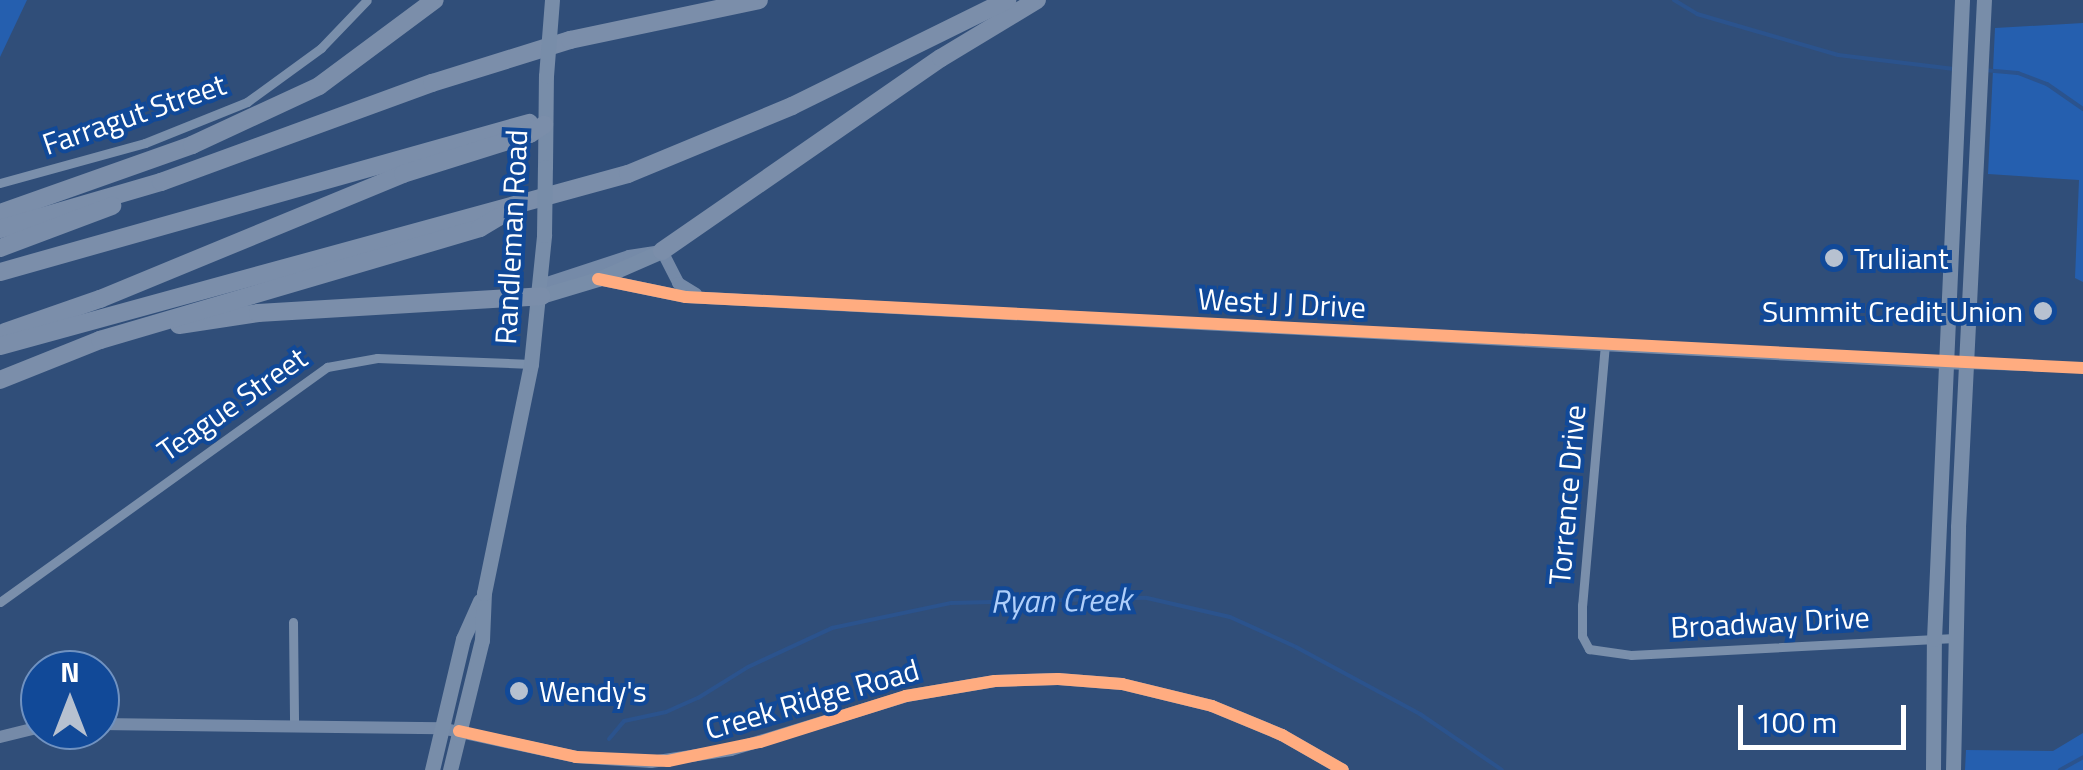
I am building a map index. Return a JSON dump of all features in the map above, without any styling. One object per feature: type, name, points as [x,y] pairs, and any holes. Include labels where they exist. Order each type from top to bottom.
[{"type":"highway","points":[[0,213],[192,144],[318,86],[435,0]]},
{"type":"highway","points":[[0,229],[161,182],[432,83],[570,40],[759,0]]},
{"type":"highway","points":[[0,346],[628,174],[716,140],[1007,0]]},
{"type":"highway","points":[[662,251],[941,58],[1037,0]]},
{"type":"highway","points":[[0,272],[475,136],[528,123],[544,125]]},
{"type":"highway","points":[[0,334],[100,299],[403,174],[530,134],[544,125]]},
{"type":"highway","points":[[0,248],[104,210],[161,182]]},
{"type":"highway","points":[[0,380],[100,340],[480,228],[516,207]]},
{"type":"highway","points":[[100,340],[258,313],[541,291]]},
{"type":"main road","name":"Randleman Road","points":[[450,770],[482,640],[484,593],[531,364],[541,291],[544,125],[552,0]]},
{"type":"main road","points":[[1933,770],[1944,363],[1962,0]]},
{"type":"main road","points":[[1952,770],[1984,0]]},
{"type":"main road","name":"West J J Drive","points":[[541,291],[598,280],[662,251]]},
{"type":"main road","name":"Randleman Road","points":[[432,770],[463,639],[484,593]]},
{"type":"street","name":"Farragut Street","points":[[0,183],[145,143],[248,102],[321,48],[367,0]]},
{"type":"street","points":[[541,291],[629,256],[662,251],[682,287],[708,297]]},
{"type":"street","name":"West J J Drive","points":[[598,280],[676,296],[1966,364]]},
{"type":"street","name":"Torrence Drive","points":[[1589,649],[1582,636],[1582,605],[1605,344]]},
{"type":"street","name":"Teague Street","points":[[0,602],[327,367],[377,358],[531,364]]},
{"type":"street","points":[[1966,364],[2083,368]]},
{"type":"street","points":[[292,622],[294,725]]},
{"type":"street","name":"Broadway Drive","points":[[1589,649],[1631,655],[1955,638]]},
{"type":"street","name":"Creek Ridge Road","points":[[120,724],[441,728],[576,757],[668,761],[732,750],[922,693],[995,681],[1058,679],[1122,684],[1212,706],[1282,735],[1343,770]]},
{"type":"shaded area","points":[[0,0],[27,0],[0,57]]},
{"type":"shaded area","points":[[2083,23],[2083,282],[2075,278],[2079,180],[1988,174],[1995,28]]},
{"type":"shaded area","points":[[2083,733],[2083,770],[1965,770],[1966,750],[2053,751]]},
{"type":"waterway","points":[[1674,0],[1697,14],[1838,55],[1954,69]]},
{"type":"waterway","points":[[1983,70],[2018,73],[2047,84],[2083,109]]},
{"type":"waterway","name":"Ryan Creek","points":[[609,739],[624,721],[666,712],[698,698],[748,667],[832,628],[951,603],[1147,598],[1230,617],[1296,647],[1420,714],[1502,770]]},
{"type":"waterway","name":"Ryan Creek","points":[[2060,770],[2083,757]]},
{"type":"cycle path","points":[[598,279],[686,297],[2083,368]]},
{"type":"cycle path","points":[[459,731],[576,757],[668,761],[760,742],[906,696],[995,681],[1058,679],[1122,684],[1212,706],[1282,735],[1343,770]]},
{"type":"place","name":"Truliant","points":[[1834,258]]},
{"type":"place","name":"Summit Credit Union","points":[[2043,311]]},
{"type":"place","name":"Wendy's","points":[[519,691]]}]
